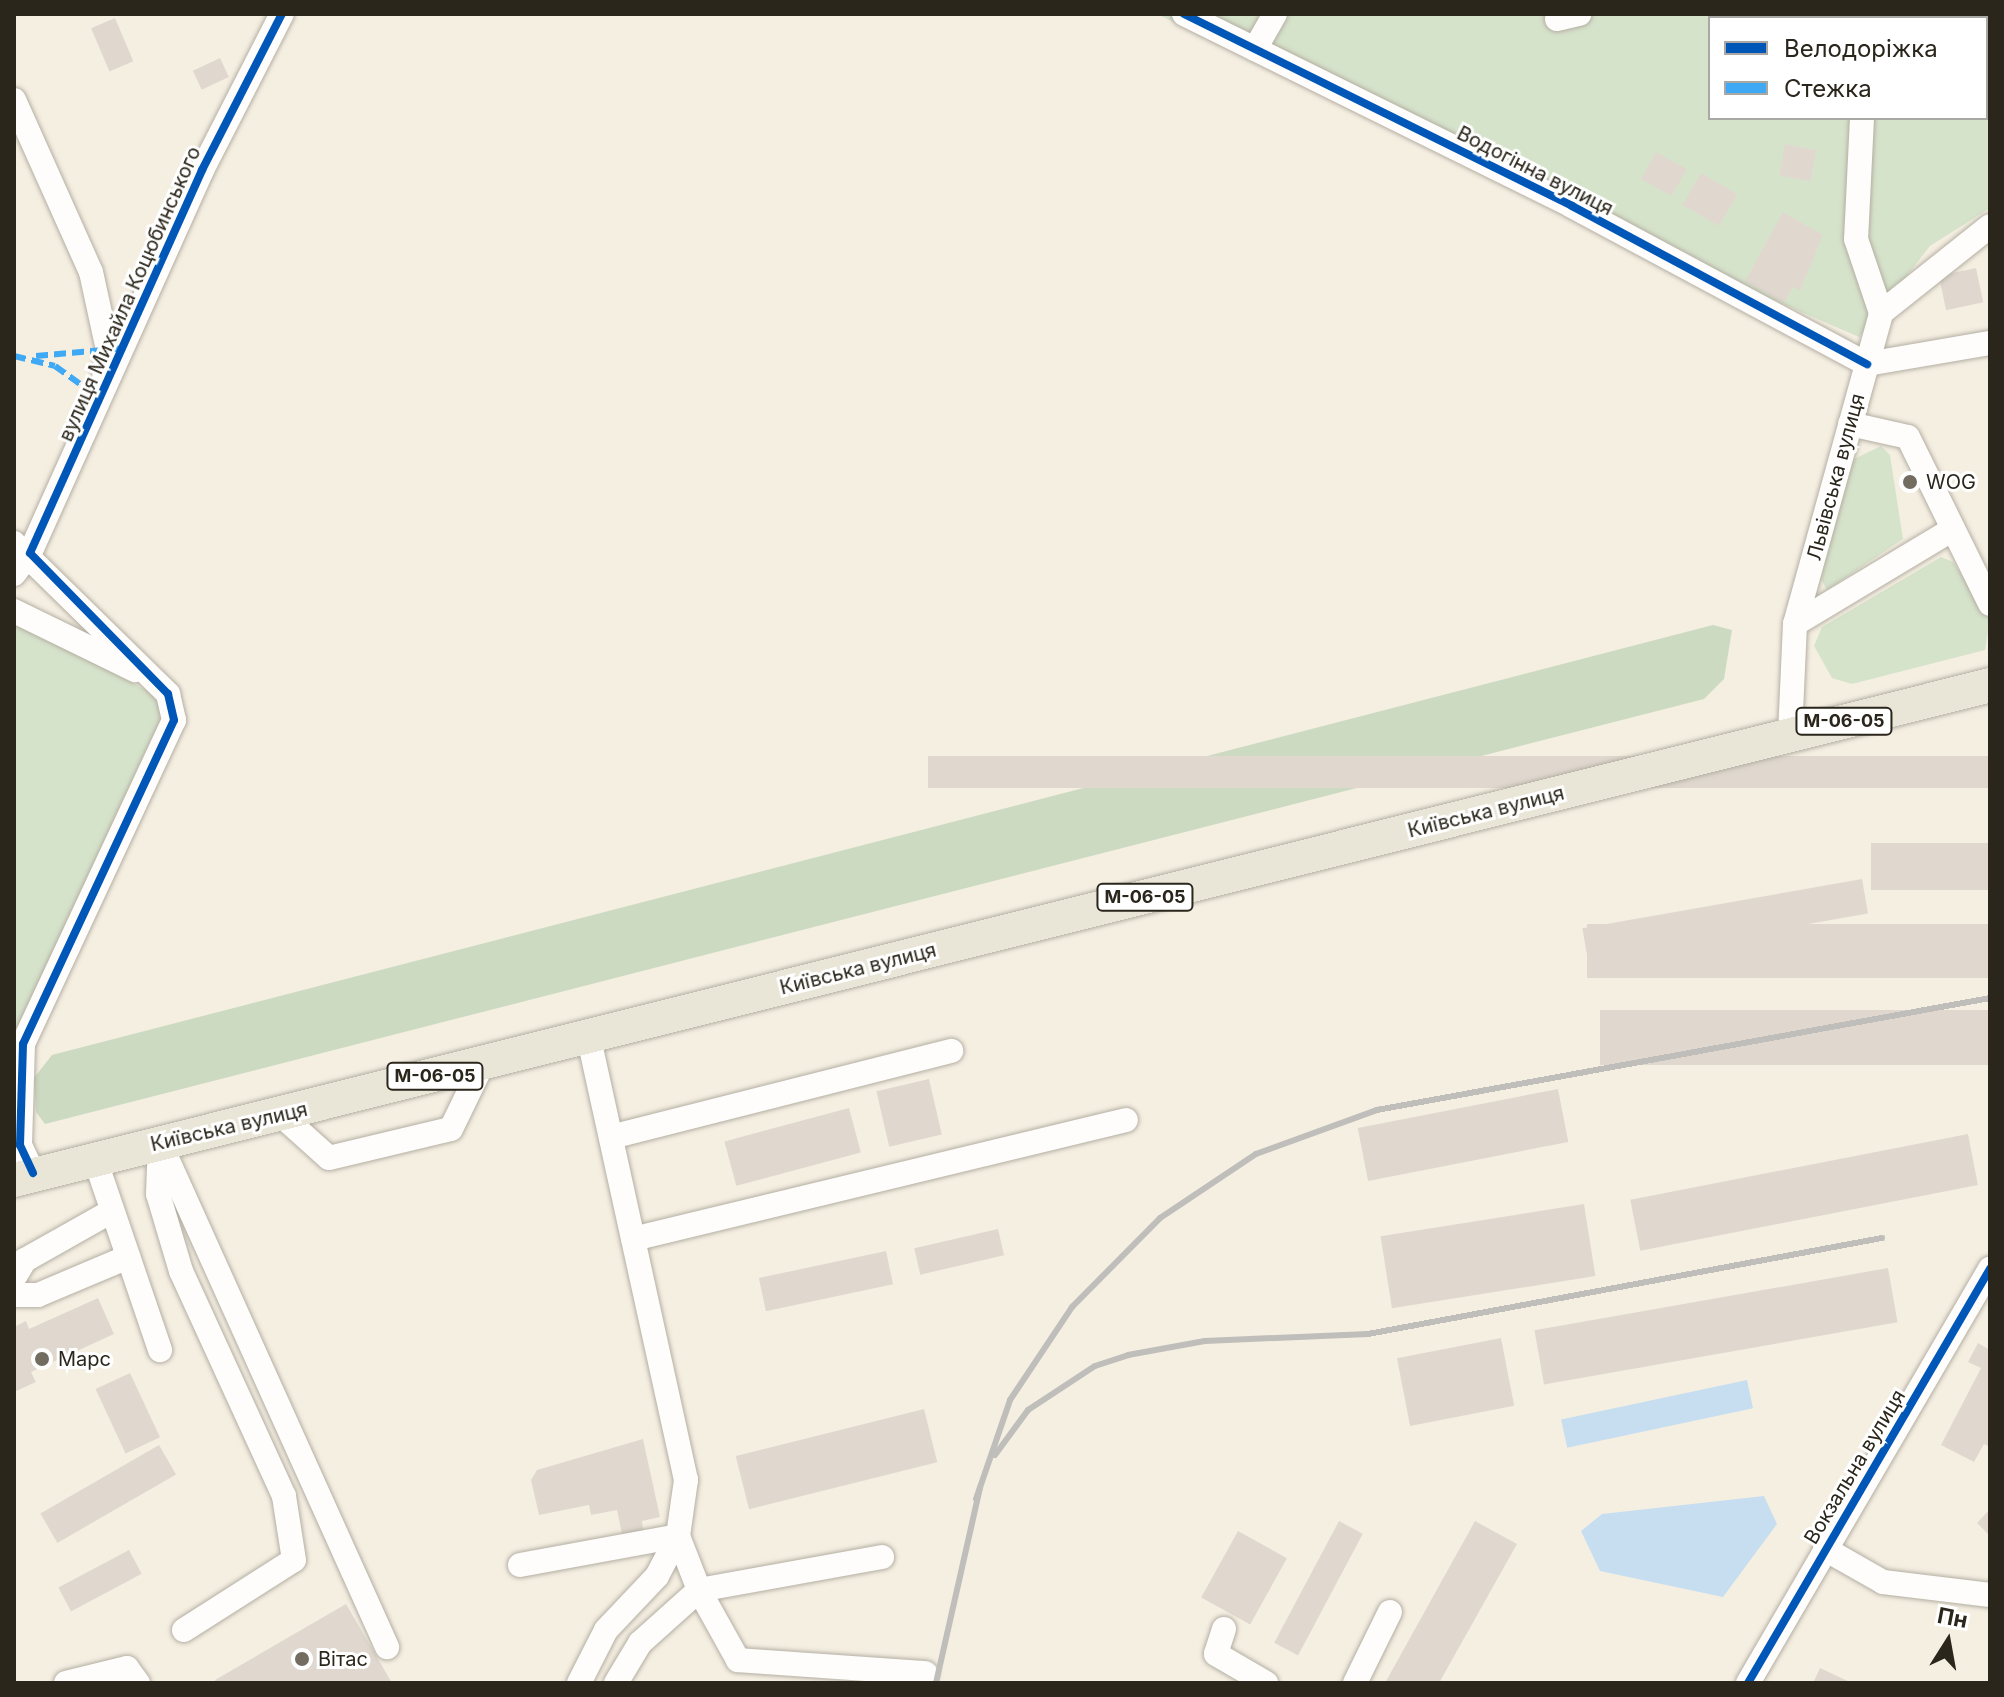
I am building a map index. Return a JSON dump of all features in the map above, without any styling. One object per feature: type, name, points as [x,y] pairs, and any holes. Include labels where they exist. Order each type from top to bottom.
[{"type":"highway","name":"М-06-05","points":[[1790,734],[1990,685]]},
{"type":"highway","name":"Київська вулиця","points":[[20,1161],[95,1159],[281,1115],[1790,734]]},
{"type":"street","points":[[259,14],[267,42]]},
{"type":"street","name":"вулиця Михайла Коцюбинського","points":[[14,574],[22,548],[101,399],[282,14]]},
{"type":"street","name":"Водогінна вулиця","points":[[1184,14],[1867,364]]},
{"type":"street","points":[[1255,49],[1275,14]]},
{"type":"street","name":"вулиця Михайла Коцюбинського","points":[[14,100],[91,272],[108,350],[101,399]]},
{"type":"street","points":[[1862,120],[1856,239],[1881,313],[1990,226]]},
{"type":"street","name":"Львівська вулиця","points":[[1790,734],[1795,624],[1881,313]]},
{"type":"street","points":[[1867,364],[1990,343]]},
{"type":"street","points":[[1850,424],[1908,437],[1990,604]]},
{"type":"street","points":[[1795,624],[1953,529]]},
{"type":"street","points":[[20,1161],[23,1044],[174,720],[168,694],[22,548]]},
{"type":"street","points":[[14,611],[151,678]]},
{"type":"street","points":[[579,1683],[606,1630],[657,1576],[678,1536],[686,1480],[589,1037]]},
{"type":"street","points":[[611,1137],[951,1051]]},
{"type":"street","points":[[281,1115],[329,1158],[451,1129],[483,1063]]},
{"type":"street","points":[[633,1239],[1126,1120]]},
{"type":"street","points":[[160,1143],[158,1194],[181,1271],[284,1496],[294,1560],[184,1630]]},
{"type":"street","points":[[160,1143],[387,1647]]},
{"type":"street","points":[[95,1159],[160,1350]]},
{"type":"street","points":[[14,1278],[25,1260],[112,1211]]},
{"type":"street","points":[[14,1295],[38,1295],[128,1257]]},
{"type":"street","name":"Вокзальна вулиця","points":[[1748,1683],[1990,1269]]},
{"type":"street","points":[[520,1565],[678,1536]]},
{"type":"street","points":[[678,1536],[699,1590],[738,1660],[926,1673]]},
{"type":"street","points":[[1825,1549],[1883,1582],[1990,1595]]},
{"type":"street","points":[[616,1683],[640,1643],[699,1590],[882,1557]]},
{"type":"street","points":[[1355,1683],[1390,1612]]},
{"type":"street","points":[[1224,1629],[1216,1654],[1266,1683]]},
{"type":"street","points":[[66,1683],[127,1668],[138,1683]]},
{"type":"green space","points":[[1157,14],[1990,14],[1990,208],[1930,246],[1859,337],[1478,172]]},
{"type":"green space","points":[[1881,446],[1890,455],[1903,539],[1827,590],[1821,579],[1852,460]]},
{"type":"green space","points":[[1941,557],[1953,562],[1990,619],[1985,650],[1852,684],[1832,678],[1814,646],[1822,627]]},
{"type":"green space","points":[[14,618],[151,693],[164,712],[14,1036]]},
{"type":"green space","points":[[1713,625],[1732,630],[1724,679],[1704,699],[45,1124],[36,1112],[34,1078],[52,1055]]},
{"type":"water","points":[[1747,1380],[1753,1408],[1567,1448],[1561,1420]]},
{"type":"water","points":[[1764,1496],[1777,1524],[1723,1597],[1600,1571],[1581,1531],[1602,1514]]},
{"type":"building","points":[[115,18],[133,61],[109,71],[91,28]]},
{"type":"building","points":[[220,58],[229,77],[202,90],[193,71]]},
{"type":"building","points":[[1785,144],[1816,150],[1810,182],[1779,175]]},
{"type":"building","points":[[1656,152],[1687,169],[1672,196],[1641,179]]},
{"type":"building","points":[[1701,173],[1737,194],[1719,226],[1682,205]]},
{"type":"building","points":[[1783,212],[1823,235],[1800,291],[1793,287],[1784,303],[1745,281]]},
{"type":"building","points":[[1976,268],[1983,302],[1946,310],[1939,276]]},
{"type":"building","points":[[928,756],[1990,756],[1990,788],[928,788]]},
{"type":"building","points":[[1871,843],[1990,843],[1990,890],[1871,890]]},
{"type":"building","points":[[1862,879],[1868,913],[1588,963],[1582,928]]},
{"type":"building","points":[[1587,924],[1990,924],[1990,978],[1587,978]]},
{"type":"building","points":[[1600,1010],[1990,1010],[1990,1065],[1600,1065]]},
{"type":"building","points":[[929,1079],[942,1135],[889,1147],[876,1091]]},
{"type":"building","points":[[1558,1089],[1568,1142],[1368,1181],[1358,1128]]},
{"type":"building","points":[[849,1108],[861,1152],[736,1186],[724,1141]]},
{"type":"building","points":[[1968,1134],[1978,1185],[1640,1251],[1630,1200]]},
{"type":"building","points":[[1584,1204],[1595,1276],[1392,1308],[1381,1236]]},
{"type":"building","points":[[998,1229],[1004,1255],[920,1275],[914,1248]]},
{"type":"building","points":[[886,1251],[893,1284],[766,1311],[759,1278]]},
{"type":"building","points":[[1888,1268],[1898,1322],[1544,1385],[1534,1330]]},
{"type":"building","points":[[98,1298],[114,1334],[31,1372],[36,1382],[14,1392],[14,1327],[26,1321],[29,1329]]},
{"type":"building","points":[[1501,1338],[1514,1406],[1410,1426],[1397,1358]]},
{"type":"building","points":[[1978,1343],[1990,1350],[1990,1447],[1984,1444],[1974,1462],[1941,1445],[1981,1368],[1968,1362]]},
{"type":"building","points":[[130,1373],[160,1437],[126,1453],[96,1389]]},
{"type":"building","points":[[924,1409],[937,1462],[749,1509],[736,1456]]},
{"type":"building","points":[[643,1439],[660,1517],[642,1521],[644,1535],[623,1539],[617,1510],[591,1515],[589,1505],[539,1515],[531,1480],[537,1470]]},
{"type":"building","points":[[159,1445],[176,1474],[57,1543],[40,1514]]},
{"type":"building","points":[[1990,1509],[1990,1536],[1977,1523]]},
{"type":"building","points":[[1339,1521],[1363,1534],[1298,1656],[1274,1643]]},
{"type":"building","points":[[1475,1521],[1517,1544],[1439,1683],[1385,1683]]},
{"type":"building","points":[[1238,1531],[1287,1558],[1250,1625],[1201,1597]]},
{"type":"building","points":[[129,1550],[142,1574],[71,1611],[58,1588]]},
{"type":"building","points":[[346,1604],[392,1683],[216,1683],[215,1680]]},
{"type":"building","points":[[1820,1668],[1852,1683],[1813,1683]]},
{"type":"railway","points":[[976,1499],[1010,1400],[1072,1307],[1160,1218],[1256,1154],[1377,1110],[1990,998]]},
{"type":"railway","points":[[995,1455],[1028,1410],[1095,1366],[1128,1355],[1205,1341],[1368,1334],[1882,1238]]},
{"type":"railway","points":[[936,1683],[980,1488]]},
{"type":"marked path","points":[[36,356],[126,348]]},
{"type":"marked path","points":[[14,356],[55,366],[101,399]]},
{"type":"cycle path","points":[[33,1173],[20,1145],[23,1044],[174,720],[168,694],[30,553],[202,170],[282,14]]},
{"type":"cycle path","points":[[1184,14],[1572,206],[1867,364]]},
{"type":"cycle path","points":[[1748,1683],[1990,1269]]},
{"type":"place","name":"WOG","points":[[1910,482]]},
{"type":"place","name":"Марс","points":[[42,1359]]},
{"type":"place","name":"Вітас","points":[[302,1659]]}]
